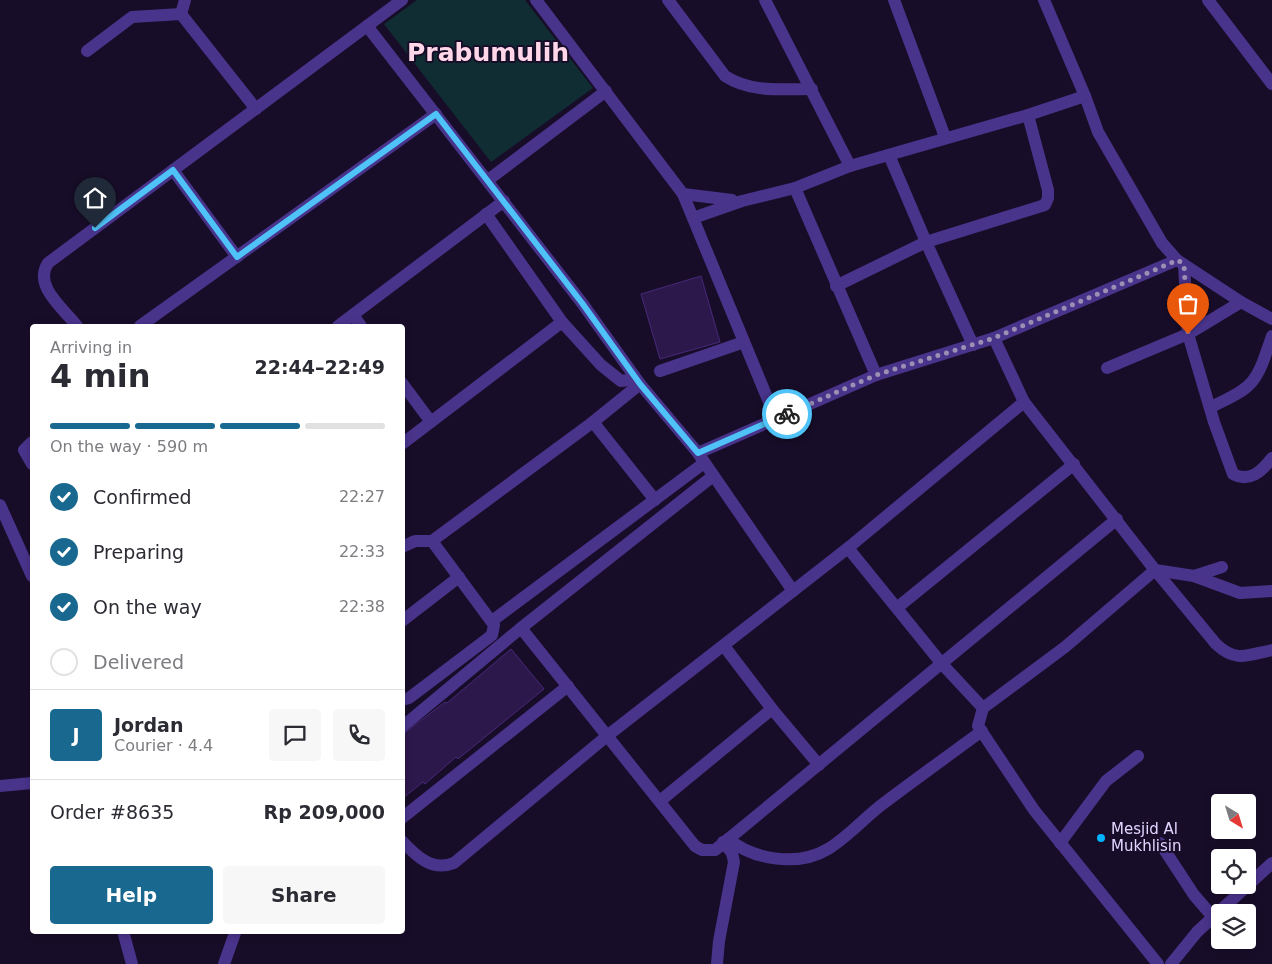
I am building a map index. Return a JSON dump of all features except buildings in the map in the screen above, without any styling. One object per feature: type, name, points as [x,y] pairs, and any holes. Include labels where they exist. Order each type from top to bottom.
[{"type":"street","points":[[184,0],[182,14],[256,109]]},
{"type":"street","points":[[75,324],[45,286],[43,270],[48,262],[402,0]]},
{"type":"street","points":[[536,0],[683,194],[776,419]]},
{"type":"street","points":[[668,0],[725,76],[737,84],[752,89],[812,89]]},
{"type":"street","points":[[765,0],[850,166]]},
{"type":"street","points":[[894,0],[946,137]]},
{"type":"street","points":[[1044,0],[1085,96],[1098,132],[1162,243],[1181,262],[1242,302],[1272,319]]},
{"type":"street","points":[[1208,0],[1272,84]]},
{"type":"street","points":[[87,51],[132,17],[182,14]]},
{"type":"street","points":[[367,26],[582,303],[638,381],[701,458],[793,591]]},
{"type":"street","points":[[488,180],[606,92]]},
{"type":"street","points":[[693,218],[742,200],[795,188],[850,166],[1028,115],[1085,96]]},
{"type":"street","points":[[143,324],[436,114]]},
{"type":"street","points":[[836,286],[926,242],[1040,207],[1046,202],[1048,190],[1028,115]]},
{"type":"street","points":[[889,155],[973,345]]},
{"type":"street","points":[[173,170],[237,257]]},
{"type":"street","points":[[795,188],[876,375]]},
{"type":"street","points":[[683,194],[713,199],[742,200]]},
{"type":"street","points":[[341,324],[504,201]]},
{"type":"street","points":[[486,214],[562,322],[613,376],[627,381],[638,381]]},
{"type":"street","points":[[1181,262],[1188,334],[1233,474],[1244,478],[1254,476],[1270,464]]},
{"type":"street","points":[[492,621],[654,500],[701,458],[776,419],[876,375],[994,338],[1181,262]]},
{"type":"street","points":[[1107,368],[1188,334],[1242,302]]},
{"type":"street","points":[[353,315],[360,324]]},
{"type":"street","points":[[405,442],[562,322]]},
{"type":"street","points":[[1211,407],[1251,385],[1260,370],[1272,336]]},
{"type":"street","points":[[994,338],[1024,402],[1155,570],[1224,651],[1236,657],[1272,650]]},
{"type":"street","points":[[660,371],[744,342]]},
{"type":"street","points":[[405,546],[415,541],[432,541],[594,422],[638,381]]},
{"type":"street","points":[[405,386],[431,422]]},
{"type":"street","points":[[405,843],[428,864],[439,866],[454,863],[607,736],[848,548],[1024,402]]},
{"type":"street","points":[[594,422],[654,500]]},
{"type":"street","points":[[30,444],[24,449],[30,460]]},
{"type":"street","points":[[898,607],[1074,464]]},
{"type":"street","points":[[405,725],[521,628],[713,476]]},
{"type":"street","points":[[0,505],[30,571]]},
{"type":"street","points":[[521,628],[699,848],[708,851],[715,850],[1117,519]]},
{"type":"street","points":[[405,699],[487,639],[494,630],[492,621],[432,541]]},
{"type":"street","points":[[848,548],[898,607],[942,664],[983,708]]},
{"type":"street","points":[[1194,576],[1222,567]]},
{"type":"street","points":[[1158,964],[1034,810],[978,726],[983,708],[1065,646],[1155,570],[1194,576],[1240,594],[1272,591]]},
{"type":"street","points":[[405,618],[459,577]]},
{"type":"street","points":[[724,646],[772,709],[819,765]]},
{"type":"street","points":[[405,816],[568,686]]},
{"type":"street","points":[[660,801],[772,709]]},
{"type":"street","points":[[726,840],[757,856],[800,858],[828,849],[881,805],[982,731]]},
{"type":"street","points":[[1060,843],[1106,781],[1138,756]]},
{"type":"street","points":[[0,786],[30,783]]},
{"type":"street","points":[[717,964],[719,941],[734,862],[726,840]]},
{"type":"street","points":[[1160,842],[1194,895],[1211,915]]},
{"type":"street","points":[[1227,904],[1272,863]]},
{"type":"street","points":[[1171,964],[1187,943],[1211,919]]},
{"type":"street","points":[[124,934],[132,964]]},
{"type":"street","points":[[224,964],[234,934]]},
{"type":"green space","points":[[417,0],[525,0],[593,88],[491,162],[384,24]]},
{"type":"way so far","points":[[787,414],[876,375],[994,338],[1178,260],[1184,265],[1188,334]]},
{"type":"place","name":"Mesjid Al Mukhlisin","points":[[1101,838]]},
{"type":"district","name":"Prabumulih","points":[[488,52]]},
{"type":"route","points":[[95,228],[173,170],[237,257],[436,114],[582,303],[640,384],[698,453],[787,414]]}]
